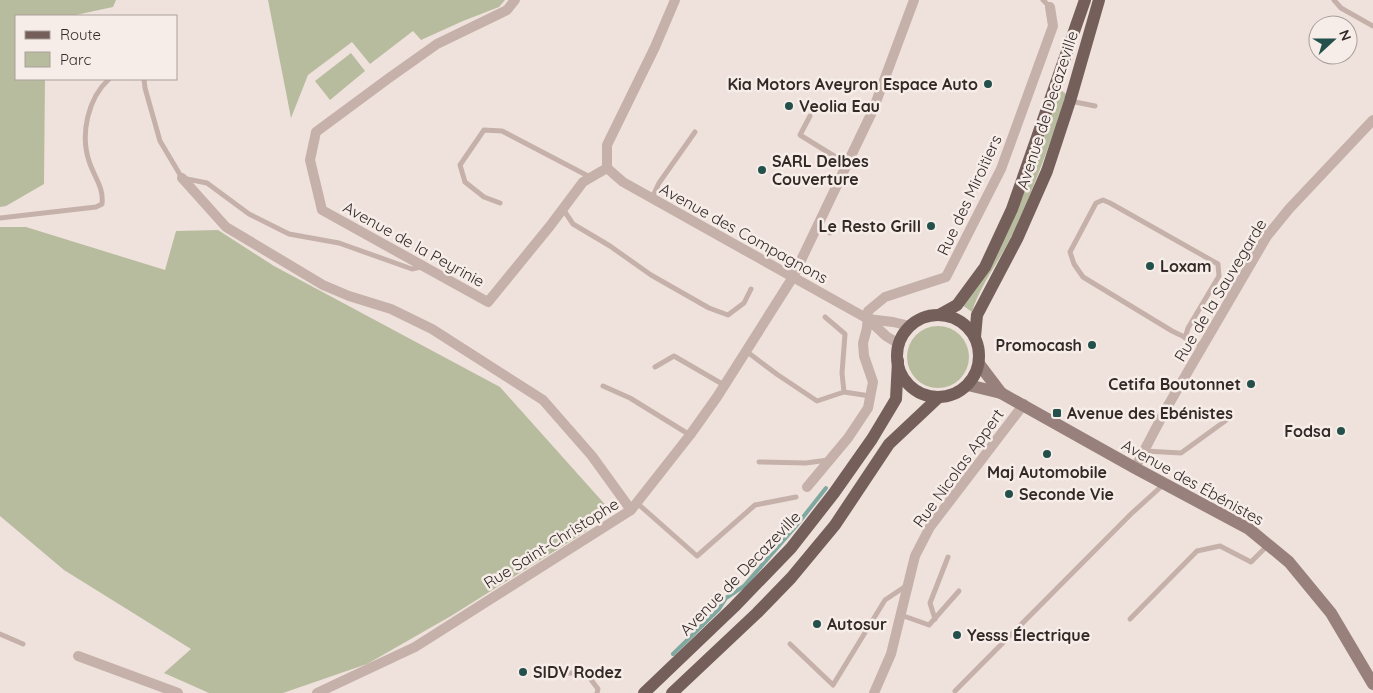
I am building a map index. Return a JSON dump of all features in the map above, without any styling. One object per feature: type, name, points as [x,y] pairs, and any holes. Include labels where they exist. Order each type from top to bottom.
[{"type":"main road","name":"Avenue de Decazeville","points":[[939,315],[957,305],[985,267],[1012,210],[1085,0]]},
{"type":"main road","name":"Avenue de Decazeville","points":[[975,337],[977,314],[1017,239],[1047,171],[1100,0]]},
{"type":"main road","points":[[939,315],[946,315],[960,321],[971,331],[979,350],[979,364],[968,385],[955,394],[939,397],[924,394],[912,387],[902,375],[898,361],[899,344],[910,326],[923,317],[939,315]]},
{"type":"main road","name":"Avenue de Decazeville","points":[[644,693],[734,607],[791,548],[834,493],[872,439],[896,399],[898,361]]},
{"type":"main road","points":[[672,693],[757,613],[791,578],[835,525],[889,444],[939,397]]},
{"type":"street","name":"Avenue de la Peyrinie","points":[[515,0],[507,10],[437,44],[316,132],[310,160],[322,210],[488,302],[583,182],[607,168]]},
{"type":"street","name":"Rue Saint-Christophe","points":[[317,693],[328,691],[415,646],[634,506],[690,435],[793,277],[873,110],[914,0]]},
{"type":"street","points":[[607,168],[606,144],[655,47],[674,1]]},
{"type":"street","name":"Rue des Miroitiers","points":[[868,320],[868,311],[885,297],[946,277],[1001,169],[1053,26],[1048,2]]},
{"type":"street","name":"Rue de la Sauvegarde","points":[[1135,468],[1166,409],[1267,236],[1289,209],[1373,120]]},
{"type":"street","name":"Avenue des Compagnons","points":[[607,168],[623,182],[868,320],[886,336],[899,344]]},
{"type":"street","points":[[182,178],[226,227],[323,285],[392,310],[432,329],[542,400],[634,506]]},
{"type":"street","points":[[807,487],[848,438],[868,408],[873,382],[864,356],[863,343],[868,320]]},
{"type":"street","name":"Avenue des Compagnons","points":[[868,320],[893,322],[910,326]]},
{"type":"street","name":"Avenue des Ébénistes","points":[[979,364],[1001,392]]},
{"type":"street","name":"Avenue des Ébénistes","points":[[968,385],[1001,392],[1135,468],[1249,529],[1288,562],[1331,613],[1373,684]]},
{"type":"street","name":"Rue Nicolas Appert","points":[[874,693],[891,654],[915,556],[930,527],[1024,404]]},
{"type":"street","points":[[78,656],[178,693]]},
{"type":"lane","points":[[1334,0],[1341,8],[1373,26]]},
{"type":"lane","points":[[0,218],[96,207],[102,204],[103,194],[88,160],[85,134],[90,109],[101,86],[108,80]]},
{"type":"lane","points":[[144,80],[160,141],[182,178],[207,183],[249,214],[289,234],[339,243],[393,264],[412,269],[425,267]]},
{"type":"lane","points":[[1070,101],[1095,106]]},
{"type":"lane","points":[[810,116],[800,134],[847,164]]},
{"type":"lane","points":[[500,203],[484,197],[465,182],[460,165],[484,130],[502,131],[590,178]]},
{"type":"lane","points":[[651,198],[659,183],[695,132]]},
{"type":"lane","points":[[1186,338],[1188,328],[1219,276],[1218,264],[1110,202],[1103,200],[1096,203],[1070,252],[1074,264],[1083,277],[1172,331],[1186,338],[1202,346]]},
{"type":"lane","points":[[563,209],[573,224],[610,246],[651,275],[709,308],[728,315],[744,303],[751,289]]},
{"type":"lane","points":[[817,226],[830,233]]},
{"type":"lane","points":[[825,317],[845,334],[842,373],[844,392]]},
{"type":"lane","points":[[746,351],[816,400],[844,392],[870,396]]},
{"type":"lane","points":[[654,367],[674,356],[724,385]]},
{"type":"lane","points":[[603,386],[630,398],[690,435]]},
{"type":"lane","points":[[1144,451],[1181,453],[1232,416]]},
{"type":"lane","points":[[759,462],[806,463],[830,460]]},
{"type":"lane","points":[[954,691],[1124,521],[1164,484]]},
{"type":"lane","points":[[634,506],[697,556],[755,505],[796,496]]},
{"type":"lane","points":[[1130,619],[1197,551],[1220,546],[1251,562],[1268,545]]},
{"type":"lane","points":[[935,618],[930,603],[948,557]]},
{"type":"lane","points":[[790,644],[833,685],[885,600],[908,584]]},
{"type":"lane","points":[[901,615],[929,625],[959,591]]},
{"type":"lane","points":[[0,634],[24,644]]},
{"type":"lane","points":[[549,673],[586,673],[598,689],[597,693]]},
{"type":"green space","points":[[0,0],[116,0],[113,7],[76,15],[15,15],[15,80],[45,80],[44,184],[6,206],[0,207]]},
{"type":"green space","points":[[268,0],[505,0],[499,7],[421,40],[413,31],[370,64],[352,42],[308,75],[291,118]]},
{"type":"green space","points":[[351,53],[365,71],[330,100],[315,81]]},
{"type":"green space","points":[[1061,90],[1066,94],[1034,184],[1011,237],[980,292],[972,312],[962,305],[1032,161]]},
{"type":"green space","points":[[0,227],[26,227],[165,270],[176,231],[218,230],[274,266],[500,387],[610,510],[585,532],[451,616],[367,664],[283,693],[209,693],[164,673],[191,649],[64,570],[0,516]]},
{"type":"green space","points":[[932,326],[944,326],[960,335],[967,345],[969,357],[967,369],[960,379],[944,388],[932,388],[921,383],[912,374],[907,363],[907,351],[912,340],[921,331]]},
{"type":"waterway","points":[[673,654],[719,609],[726,598],[744,586],[826,488]]},
{"type":"place","name":"Kia Motors Aveyron Espace Auto","points":[[988,84]]},
{"type":"place","name":"Veolia Eau","points":[[789,106]]},
{"type":"place","name":"SARL Delbes Couverture","points":[[762,170]]},
{"type":"place","name":"Le Resto Grill","points":[[931,226]]},
{"type":"place","name":"Loxam","points":[[1150,266]]},
{"type":"place","name":"Promocash","points":[[1092,345]]},
{"type":"place","name":"Cetifa Boutonnet","points":[[1251,384]]},
{"type":"place","name":"Avenue des Ebénistes","points":[[1057,413]]},
{"type":"place","name":"Fodsa","points":[[1341,431]]},
{"type":"place","name":"Maj Automobile","points":[[1047,454]]},
{"type":"place","name":"Seconde Vie","points":[[1009,494]]},
{"type":"place","name":"Autosur","points":[[817,624]]},
{"type":"place","name":"Yesss Électrique","points":[[957,635]]},
{"type":"place","name":"SIDV Rodez","points":[[523,672]]}]
